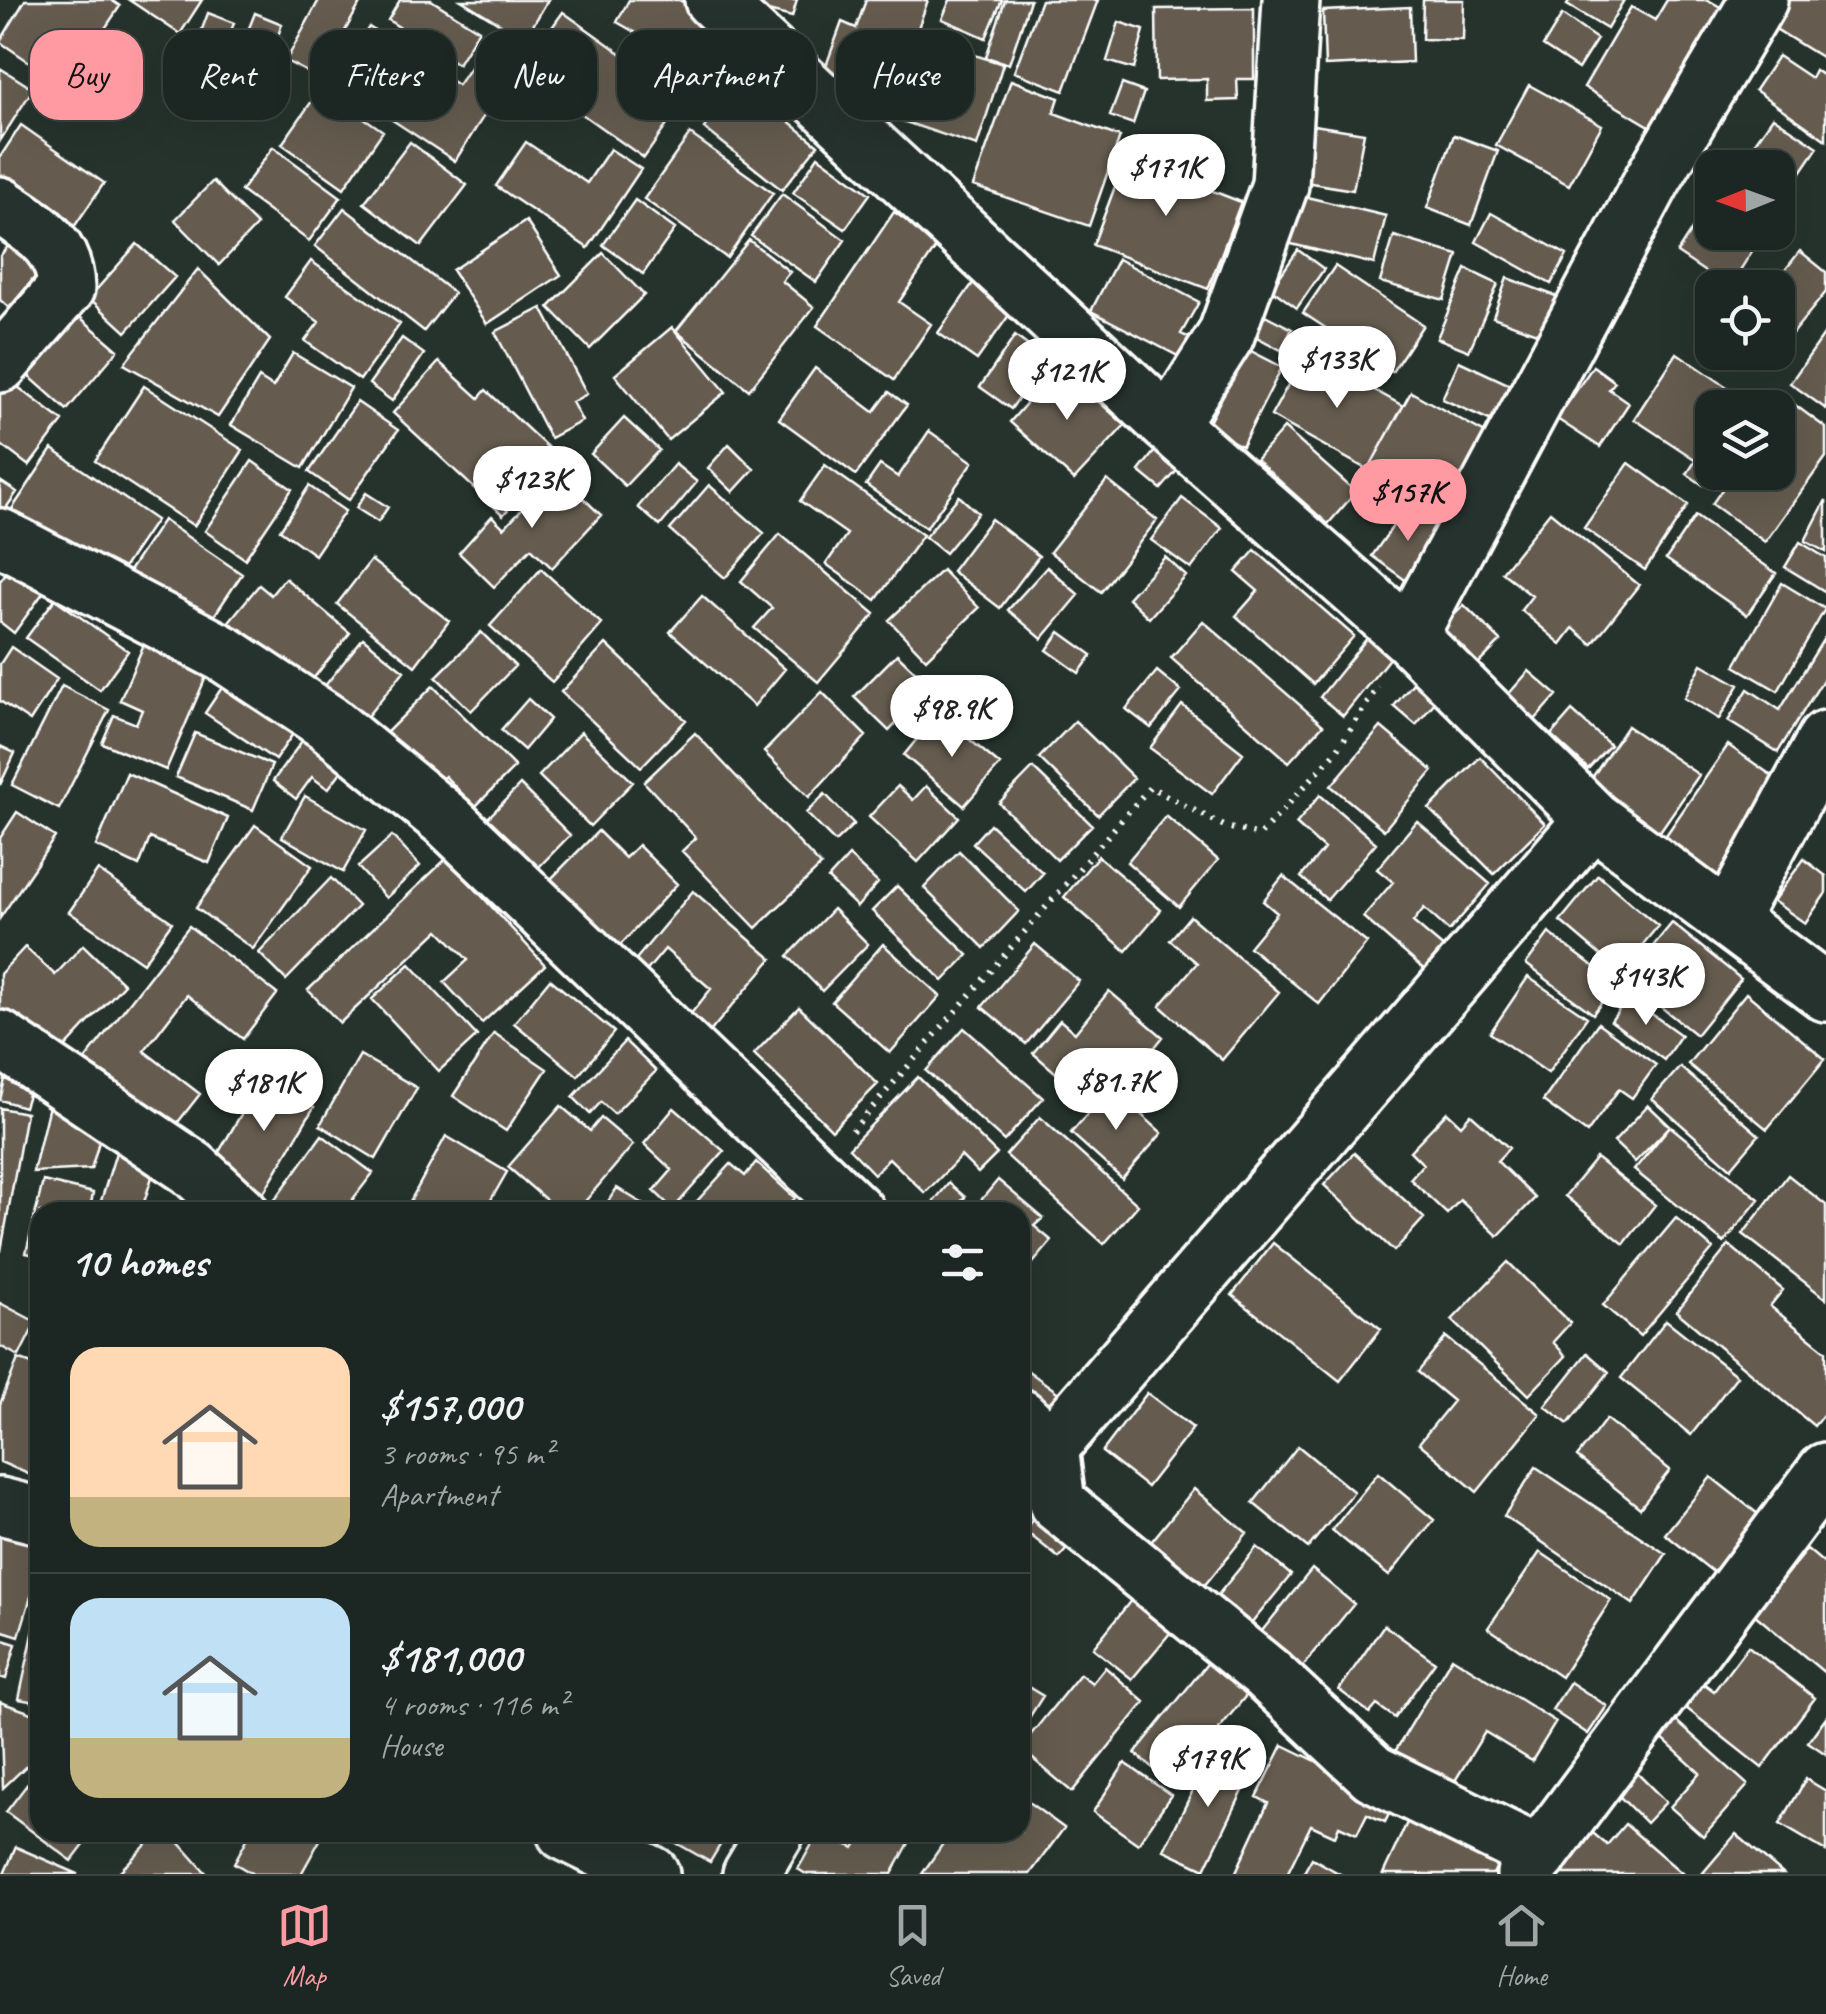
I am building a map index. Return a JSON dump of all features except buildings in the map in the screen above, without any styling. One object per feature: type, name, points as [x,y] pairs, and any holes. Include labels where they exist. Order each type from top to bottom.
[{"type":"street","points":[[713,0],[1170,425],[1410,636],[1593,819],[1826,993]]},
{"type":"street","points":[[1170,425],[1226,334],[1280,184],[1291,0]]},
{"type":"street","points":[[1410,636],[1653,179],[1758,0]]},
{"type":"street","points":[[0,205],[52,241],[66,268],[66,288],[0,364]]},
{"type":"street","points":[[0,537],[226,655],[327,722],[448,821],[845,1202]]},
{"type":"street","points":[[1728,920],[1826,739]]},
{"type":"street","points":[[1593,819],[1030,1448],[1057,1503],[1266,1673],[1373,1772],[1533,1864],[1826,1471]]},
{"type":"street","points":[[0,1039],[192,1168],[229,1202]]},
{"type":"street","points":[[0,1506],[30,1514]]},
{"type":"street","points":[[585,1842],[651,1874]]},
{"type":"street","points":[[751,1874],[770,1842]]},
{"type":"path","points":[[814,1173],[1150,787],[1226,828],[1260,834],[1336,752],[1410,636]]}]
